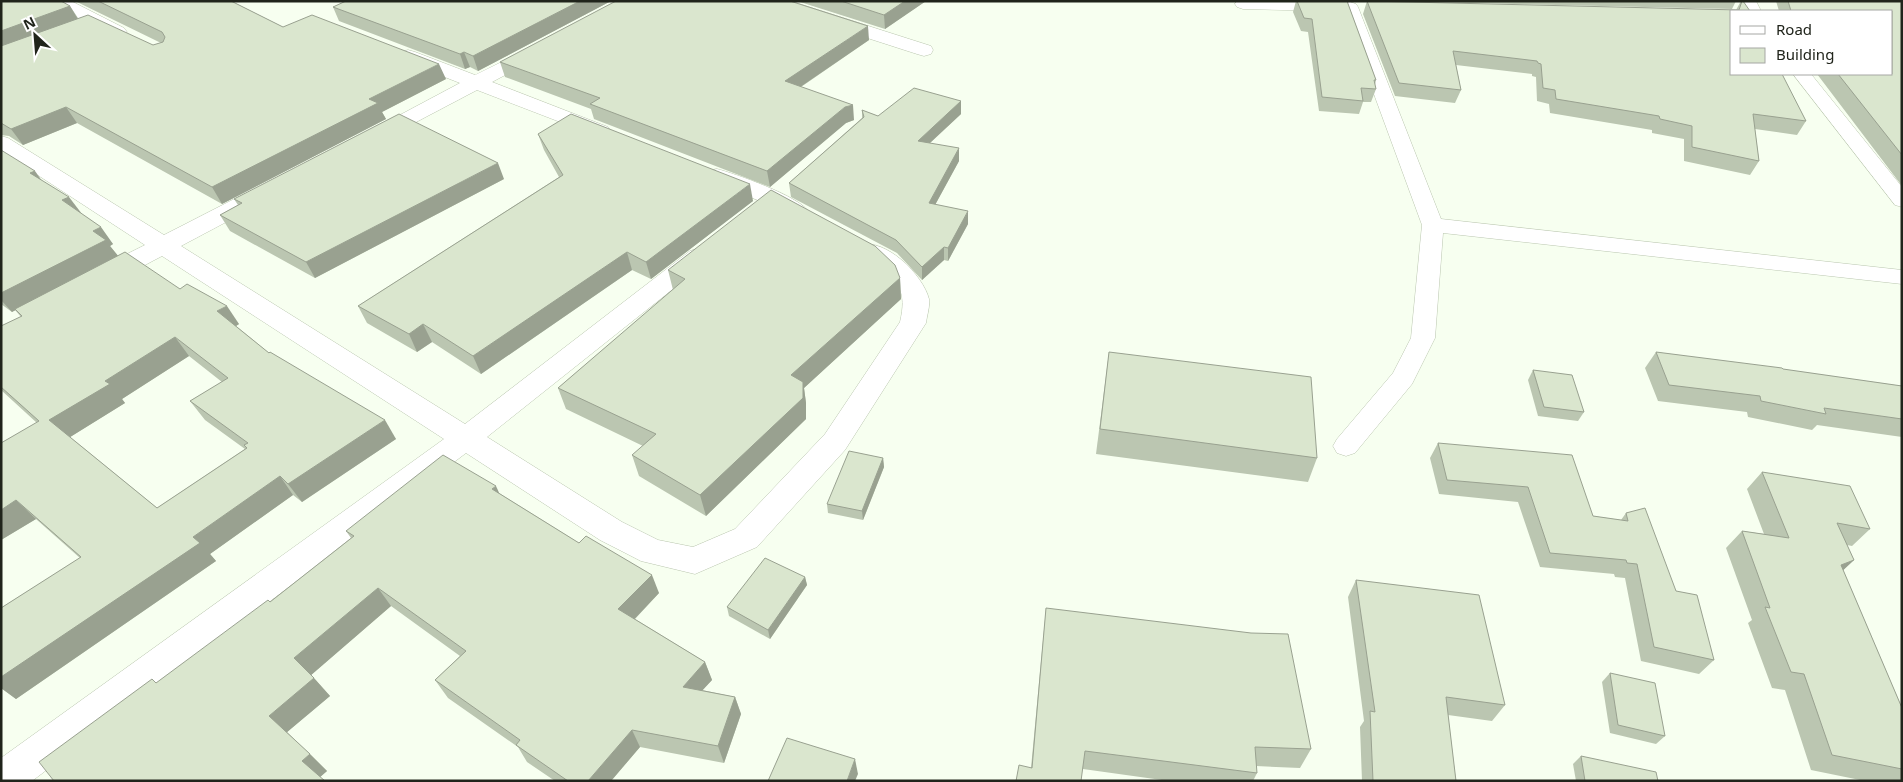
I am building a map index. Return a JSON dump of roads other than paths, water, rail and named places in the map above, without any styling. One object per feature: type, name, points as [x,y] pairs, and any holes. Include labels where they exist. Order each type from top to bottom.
[{"type":"street","points":[[57,1],[130,38]]},
{"type":"street","points":[[771,1],[924,50]]},
{"type":"street","points":[[80,29],[98,22]]},
{"type":"street","points":[[355,146],[553,42]]},
{"type":"street","points":[[394,50],[616,137]]},
{"type":"street","points":[[1,142],[465,439],[611,530],[652,552],[695,561],[746,538],[835,442],[913,323],[917,301],[909,282],[887,260],[852,241]]},
{"type":"street","points":[[699,169],[773,198],[817,222]]},
{"type":"street","points":[[750,216],[795,179]]},
{"type":"street","points":[[86,286],[268,191]]},
{"type":"street","points":[[1,781],[465,439],[719,240]]},
{"type":"lane","points":[[1243,4],[1360,7],[1433,225],[1423,338],[1403,378],[1346,446]]},
{"type":"lane","points":[[1803,75],[1902,201]]},
{"type":"lane","points":[[1433,225],[1902,278]]}]
